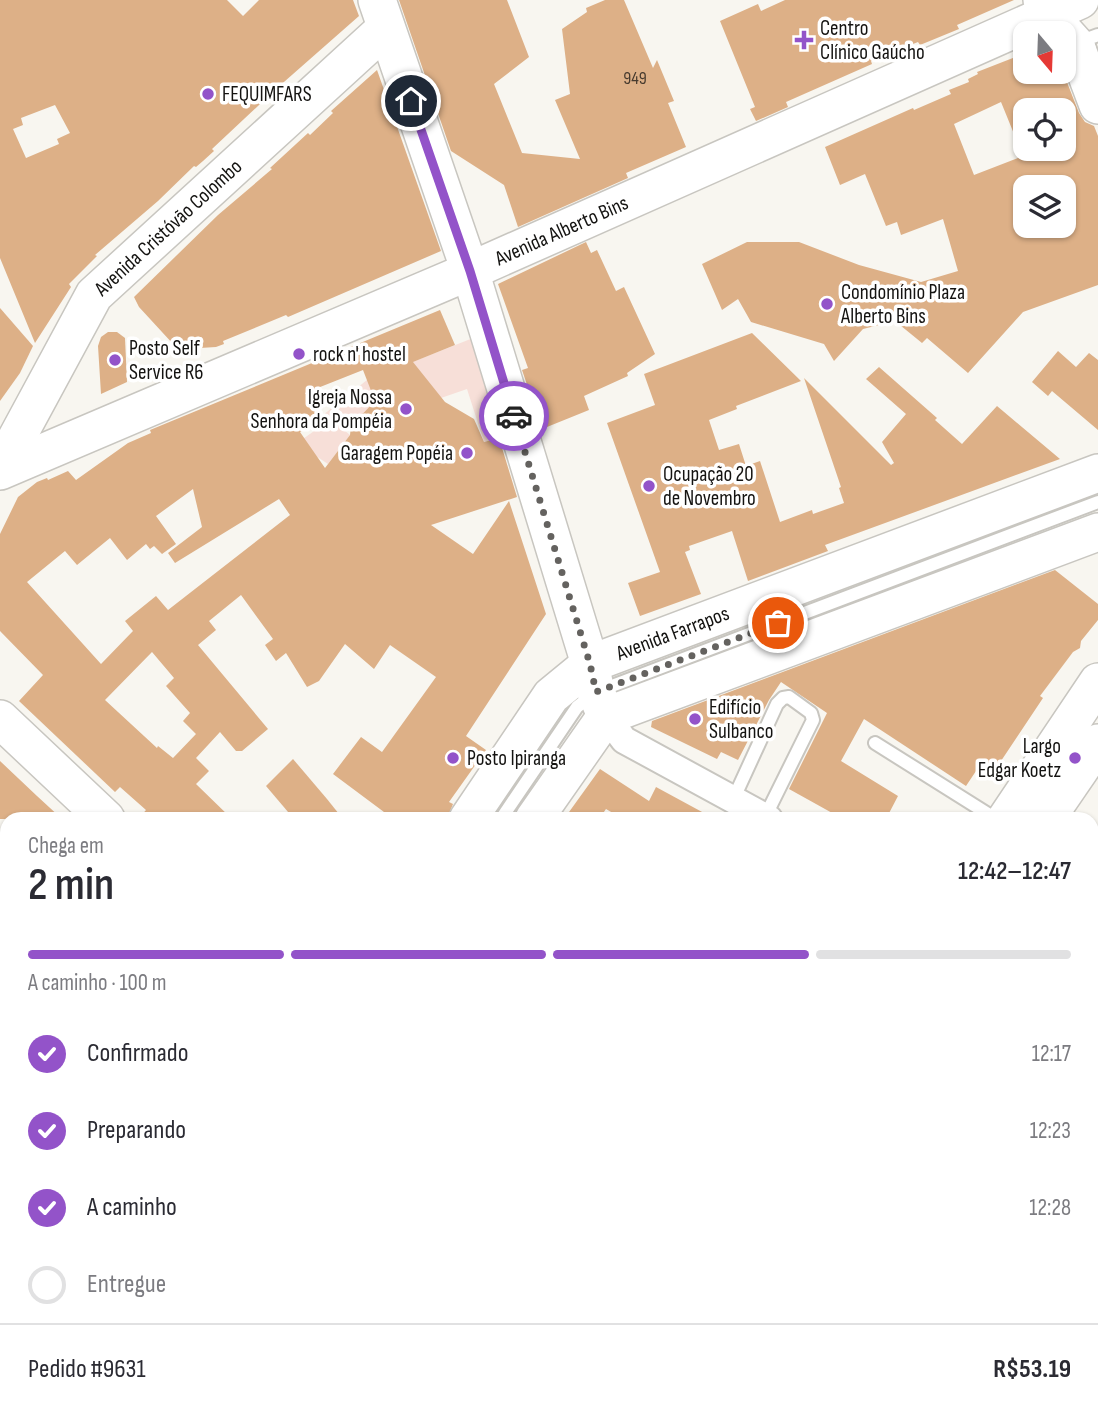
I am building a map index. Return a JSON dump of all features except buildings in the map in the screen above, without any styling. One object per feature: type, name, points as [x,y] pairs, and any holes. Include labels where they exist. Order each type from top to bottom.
[{"type":"main road","points":[[1057,5],[1098,105]]},
{"type":"main road","name":"Avenida Alberto Bins","points":[[0,470],[470,271],[1057,5]]},
{"type":"main road","points":[[382,14],[470,271],[597,691],[537,812]]},
{"type":"main road","name":"Avenida Cristóvão Colombo","points":[[0,470],[94,295],[382,14]]},
{"type":"main road","name":"Avenida Farrapos","points":[[597,691],[1098,473]]},
{"type":"main road","name":"Avenida Farrapos","points":[[473,812],[551,696],[597,691],[1098,532]]},
{"type":"main road","points":[[1011,812],[1098,682]]},
{"type":"main road","points":[[0,719],[99,812]]},
{"type":"main road","points":[[1051,812],[1098,743]]},
{"type":"street","points":[[597,691],[624,740],[756,812]]},
{"type":"lane","points":[[1098,35],[1087,39],[1098,69]]},
{"type":"lane","points":[[506,812],[577,707],[597,691],[1098,502]]},
{"type":"lane","points":[[1065,514],[1098,524]]},
{"type":"lane","points":[[733,800],[778,704],[783,698],[789,697],[811,713],[813,720],[770,812]]},
{"type":"lane","points":[[875,743],[985,812]]},
{"type":"shaded area","points":[[473,338],[504,436],[484,442],[467,389],[441,398],[420,372],[344,430],[350,435],[328,464],[313,454],[276,458],[317,429],[313,423],[367,380]]},
{"type":"way so far","points":[[514,416],[590,664],[596,692],[778,623]]},
{"type":"place","name":"Centro Clínico Gaúcho","points":[[804,40]]},
{"type":"place","name":"FEQUIMFARS","points":[[208,94]]},
{"type":"place","name":"Condomínio Plaza Alberto Bins","points":[[827,304]]},
{"type":"place","name":"rock n' hostel","points":[[299,354]]},
{"type":"place","name":"Posto Self Service R6","points":[[115,360]]},
{"type":"place","name":"Igreja Nossa Senhora da Pompéia","points":[[406,409]]},
{"type":"place","name":"Garagem Popéia","points":[[467,453]]},
{"type":"place","name":"Ocupação 20 de Novembro","points":[[649,486]]},
{"type":"place","name":"Edifício Sulbanco","points":[[695,719]]},
{"type":"place","name":"Posto Ipiranga","points":[[453,758]]},
{"type":"place","name":"Largo Edgar Koetz","points":[[1075,758]]},
{"type":"route","points":[[411,101],[470,271],[514,416]]}]
